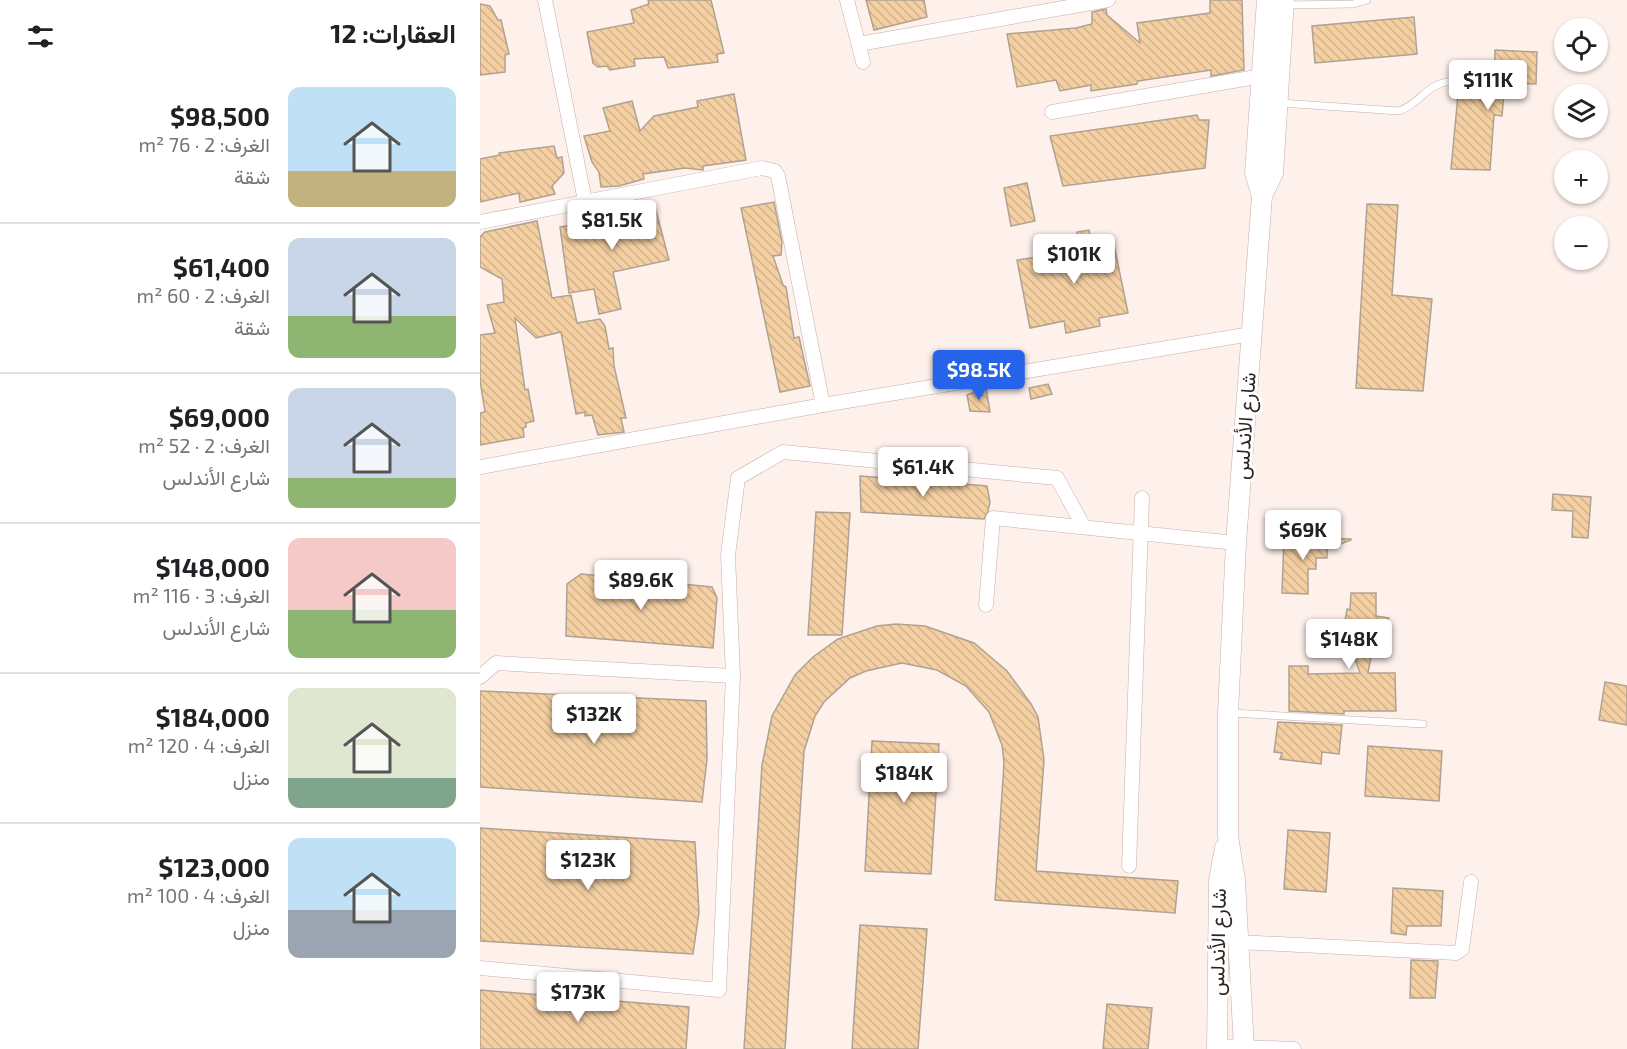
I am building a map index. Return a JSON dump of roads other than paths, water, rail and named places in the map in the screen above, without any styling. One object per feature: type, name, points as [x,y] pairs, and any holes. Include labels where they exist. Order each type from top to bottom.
[{"type":"main road","name":"شارع الأندلس","points":[[1244,1047],[1235,880],[1228,836],[1228,713],[1236,543],[1262,196],[1256,173],[1262,76],[1278,2]]},
{"type":"main road","name":"شارع الأندلس","points":[[1262,196],[1273,174],[1278,103],[1278,2]]},
{"type":"main road","name":"شارع الأندلس","points":[[1217,1047],[1219,880],[1228,836]]},
{"type":"street","points":[[545,0],[585,201]]},
{"type":"street","points":[[847,0],[863,62]]},
{"type":"street","points":[[859,45],[1108,0]]},
{"type":"street","points":[[1052,112],[1262,76]]},
{"type":"street","points":[[480,222],[762,168],[775,171],[778,176],[823,405]]},
{"type":"street","points":[[480,467],[823,405],[1251,334]]},
{"type":"street","points":[[480,968],[719,990],[733,676],[728,555],[738,478],[783,452],[1057,478],[1084,527]]},
{"type":"street","points":[[1129,866],[1142,498]]},
{"type":"street","points":[[986,604],[993,518],[1236,543]]},
{"type":"street","points":[[480,676],[496,663],[733,676]]},
{"type":"street","points":[[1238,942],[1456,953],[1462,948],[1470,882]]},
{"type":"street","points":[[1217,1047],[1294,1049]]},
{"type":"lane","points":[[1278,2],[1353,4],[1367,0]]},
{"type":"lane","points":[[1278,103],[1399,111],[1415,105],[1426,91],[1440,83],[1479,79]]},
{"type":"lane","points":[[1228,713],[1423,724]]}]
